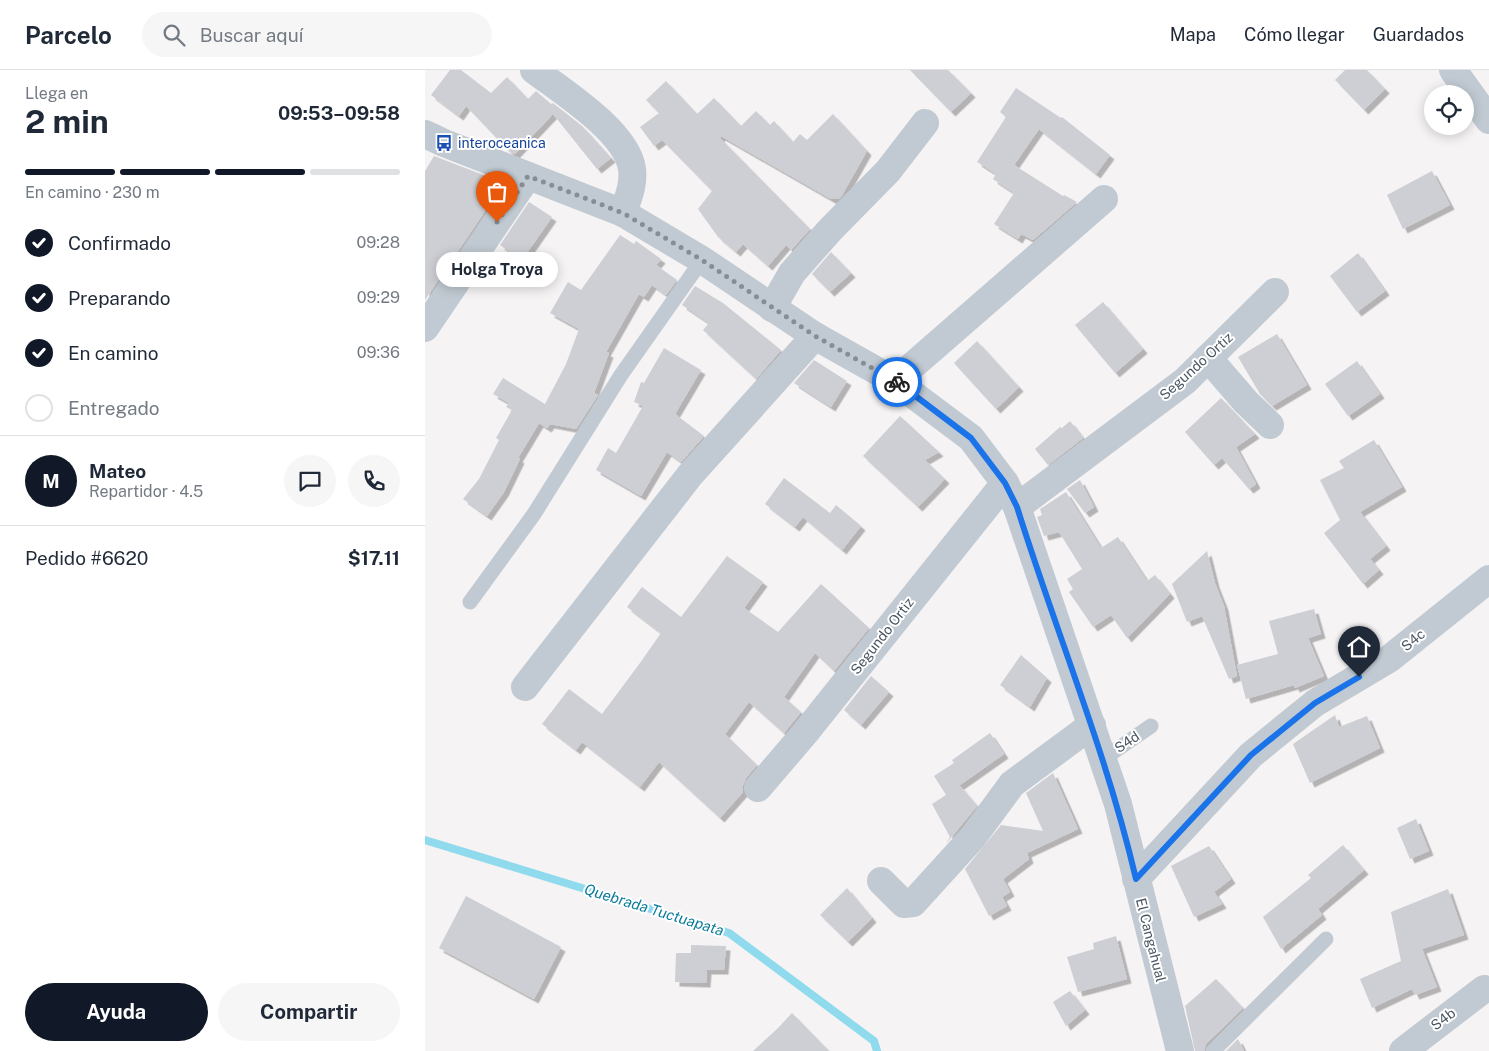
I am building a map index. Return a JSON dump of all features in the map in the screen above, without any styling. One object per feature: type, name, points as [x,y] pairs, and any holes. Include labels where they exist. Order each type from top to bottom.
[{"type":"street","points":[[534,70],[615,134],[625,150],[632,168],[632,188],[623,213]]},
{"type":"street","points":[[1453,70],[1489,120]]},
{"type":"street","points":[[772,308],[793,273],[830,230],[888,170],[925,123]]},
{"type":"street","name":"El Cangahual","points":[[425,134],[623,213],[702,260],[815,336],[895,381],[971,438],[1005,483],[1017,507],[1092,725],[1118,804],[1180,1051]]},
{"type":"street","points":[[425,328],[528,176]]},
{"type":"street","points":[[895,381],[1104,199]]},
{"type":"street","name":"Segundo Ortiz","points":[[1017,507],[1185,380],[1275,292]]},
{"type":"street","points":[[525,687],[690,475],[815,336]]},
{"type":"street","points":[[1207,358],[1246,402],[1270,425]]},
{"type":"street","name":"Segundo Ortiz","points":[[758,788],[805,734],[1005,483]]},
{"type":"street","name":"S4c","points":[[1136,879],[1251,755],[1315,703],[1389,659],[1489,579]]},
{"type":"street","points":[[881,881],[905,904],[913,903],[973,837],[1012,784],[1092,725]]},
{"type":"street","name":"S4b","points":[[1403,1051],[1484,989]]},
{"type":"lane","points":[[470,602],[534,514],[621,375],[702,260]]},
{"type":"lane","name":"S4d","points":[[1103,759],[1151,726]]},
{"type":"lane","points":[[1213,1051],[1326,939]]},
{"type":"building","points":[[450,70],[461,70],[491,93],[507,77],[528,99],[536,91],[582,126],[611,158],[597,169],[553,114],[515,154],[510,152],[466,106],[459,116],[431,95]]},
{"type":"building","points":[[910,70],[948,70],[971,93],[951,112]]},
{"type":"building","points":[[1345,70],[1367,70],[1385,89],[1364,110],[1335,80]]},
{"type":"building","points":[[666,81],[697,114],[714,98],[741,126],[756,111],[770,125],[774,121],[793,142],[800,134],[807,140],[833,114],[867,151],[841,197],[831,199],[721,136],[720,138],[810,229],[791,250],[786,245],[768,266],[743,244],[736,252],[718,237],[698,209],[712,191],[662,140],[654,146],[640,127],[659,113],[646,100]]},
{"type":"building","points":[[1016,88],[1062,117],[1110,155],[1096,174],[1039,129],[1014,165],[1063,196],[1077,202],[1033,240],[1021,234],[1018,239],[994,224],[1014,193],[993,179],[996,174],[977,162],[1006,117],[1000,112]]},
{"type":"building","points":[[434,156],[486,176],[502,186],[425,300],[425,171]]},
{"type":"building","points":[[1432,171],[1450,205],[1403,229],[1387,195]]},
{"type":"building","points":[[529,202],[552,217],[522,260],[500,245]]},
{"type":"building","points":[[620,235],[634,244],[636,241],[661,259],[656,265],[677,280],[666,295],[652,285],[644,297],[639,294],[606,352],[609,353],[594,393],[598,395],[576,429],[550,424],[547,428],[539,423],[518,458],[520,459],[504,492],[487,516],[463,499],[479,479],[499,440],[496,438],[512,410],[506,407],[509,403],[493,394],[503,378],[545,404],[566,364],[579,329],[550,313],[568,282],[581,290]]},
{"type":"building","points":[[831,252],[851,273],[830,292],[812,274]]},
{"type":"building","points":[[1358,253],[1385,291],[1357,312],[1330,276]]},
{"type":"building","points":[[695,286],[723,303],[781,350],[756,379],[703,330],[709,323],[682,305]]},
{"type":"building","points":[[1103,302],[1143,349],[1115,373],[1075,325]]},
{"type":"building","points":[[1277,334],[1307,385],[1272,406],[1260,394],[1238,357]]},
{"type":"building","points":[[977,341],[1019,387],[996,409],[954,363]]},
{"type":"building","points":[[664,348],[701,370],[675,414],[704,436],[681,462],[667,452],[641,496],[596,470],[608,448],[616,453],[643,406],[634,402],[641,382],[644,383]]},
{"type":"building","points":[[814,360],[847,381],[831,407],[794,383]]},
{"type":"building","points":[[1357,361],[1380,394],[1348,416],[1325,384]]},
{"type":"building","points":[[1221,398],[1255,434],[1236,447],[1256,484],[1249,489],[1222,458],[1214,465],[1185,432]]},
{"type":"building","points":[[900,416],[939,452],[925,460],[945,479],[918,507],[863,456]]},
{"type":"building","points":[[1070,421],[1083,438],[1048,465],[1035,449],[1060,427],[1062,428]]},
{"type":"building","points":[[1374,440],[1402,487],[1360,512],[1386,546],[1370,559],[1379,570],[1363,584],[1324,533],[1340,520],[1320,480],[1344,468],[1339,461]]},
{"type":"building","points":[[784,478],[830,513],[836,505],[861,526],[842,550],[803,517],[795,527],[765,504]]},
{"type":"building","points":[[1080,480],[1094,507],[1085,513],[1067,489]]},
{"type":"building","points":[[1066,492],[1101,548],[1118,537],[1147,581],[1155,575],[1170,594],[1127,638],[1111,615],[1093,627],[1069,592],[1073,589],[1067,579],[1082,569],[1059,532],[1044,536],[1037,517],[1042,515],[1040,509]]},
{"type":"building","points":[[1207,551],[1215,583],[1224,606],[1237,676],[1229,679],[1202,616],[1187,622],[1172,584]]},
{"type":"building","points":[[727,556],[763,582],[744,608],[778,632],[821,584],[869,628],[834,671],[815,653],[784,697],[801,712],[784,733],[749,702],[725,734],[757,765],[746,778],[743,792],[720,818],[659,762],[640,787],[582,742],[576,750],[542,724],[569,689],[602,714],[640,663],[661,633],[627,607],[642,587],[681,617]]},
{"type":"building","points":[[1314,609],[1321,634],[1308,638],[1324,676],[1295,688],[1294,685],[1246,699],[1237,665],[1278,654],[1269,621]]},
{"type":"building","points":[[1021,655],[1047,678],[1030,707],[1000,685]]},
{"type":"building","points":[[871,676],[889,692],[861,725],[844,710]]},
{"type":"building","points":[[1335,715],[1339,727],[1367,716],[1380,748],[1310,783],[1293,744]]},
{"type":"building","points":[[990,733],[1004,754],[950,792],[960,786],[977,806],[946,844],[950,837],[932,804],[946,795],[934,776],[954,763],[952,760]]},
{"type":"building","points":[[1053,773],[1078,829],[1027,853],[1029,859],[1003,879],[1010,892],[1002,897],[1007,906],[989,916],[965,869],[1001,825],[1043,831],[1026,793]]},
{"type":"building","points":[[1416,819],[1429,851],[1410,859],[1397,828]]},
{"type":"building","points":[[1343,845],[1364,870],[1318,909],[1322,915],[1281,949],[1263,917],[1311,878],[1308,875]]},
{"type":"building","points":[[1209,846],[1231,879],[1214,892],[1222,904],[1194,917],[1171,866]]},
{"type":"building","points":[[847,888],[872,918],[848,942],[820,915]]},
{"type":"building","points":[[1448,889],[1464,935],[1422,949],[1437,987],[1415,995],[1412,989],[1372,1008],[1360,979],[1401,961],[1391,912]]},
{"type":"building","points":[[466,896],[561,947],[534,999],[439,948]]},
{"type":"building","points":[[1116,936],[1127,979],[1078,992],[1067,957],[1094,949],[1093,943]]},
{"type":"building","points":[[691,945],[726,946],[724,970],[707,970],[706,983],[675,982],[676,953],[691,953]]},
{"type":"building","points":[[1216,979],[1243,1008],[1206,1044],[1204,1051],[1195,1051],[1185,1006]]},
{"type":"building","points":[[1070,991],[1085,1010],[1066,1026],[1053,1002]]},
{"type":"building","points":[[792,1013],[829,1051],[753,1051],[778,1028]]},
{"type":"building","points":[[1238,1039],[1244,1051],[1226,1051]]},
{"type":"waterway","name":"Quebrada Tuctuapata","points":[[425,840],[729,933],[874,1041],[877,1051]]},
{"type":"way so far","points":[[497,222],[528,176],[623,213],[702,260],[815,336],[897,382]]},
{"type":"place","name":"interoceanica","points":[[444,143]]},
{"type":"place","name":"Holga Troya","points":[[497,222]]},
{"type":"route","points":[[897,382],[971,438],[1005,483],[1017,507],[1118,804],[1136,879],[1251,755],[1315,703],[1359,677]]}]
